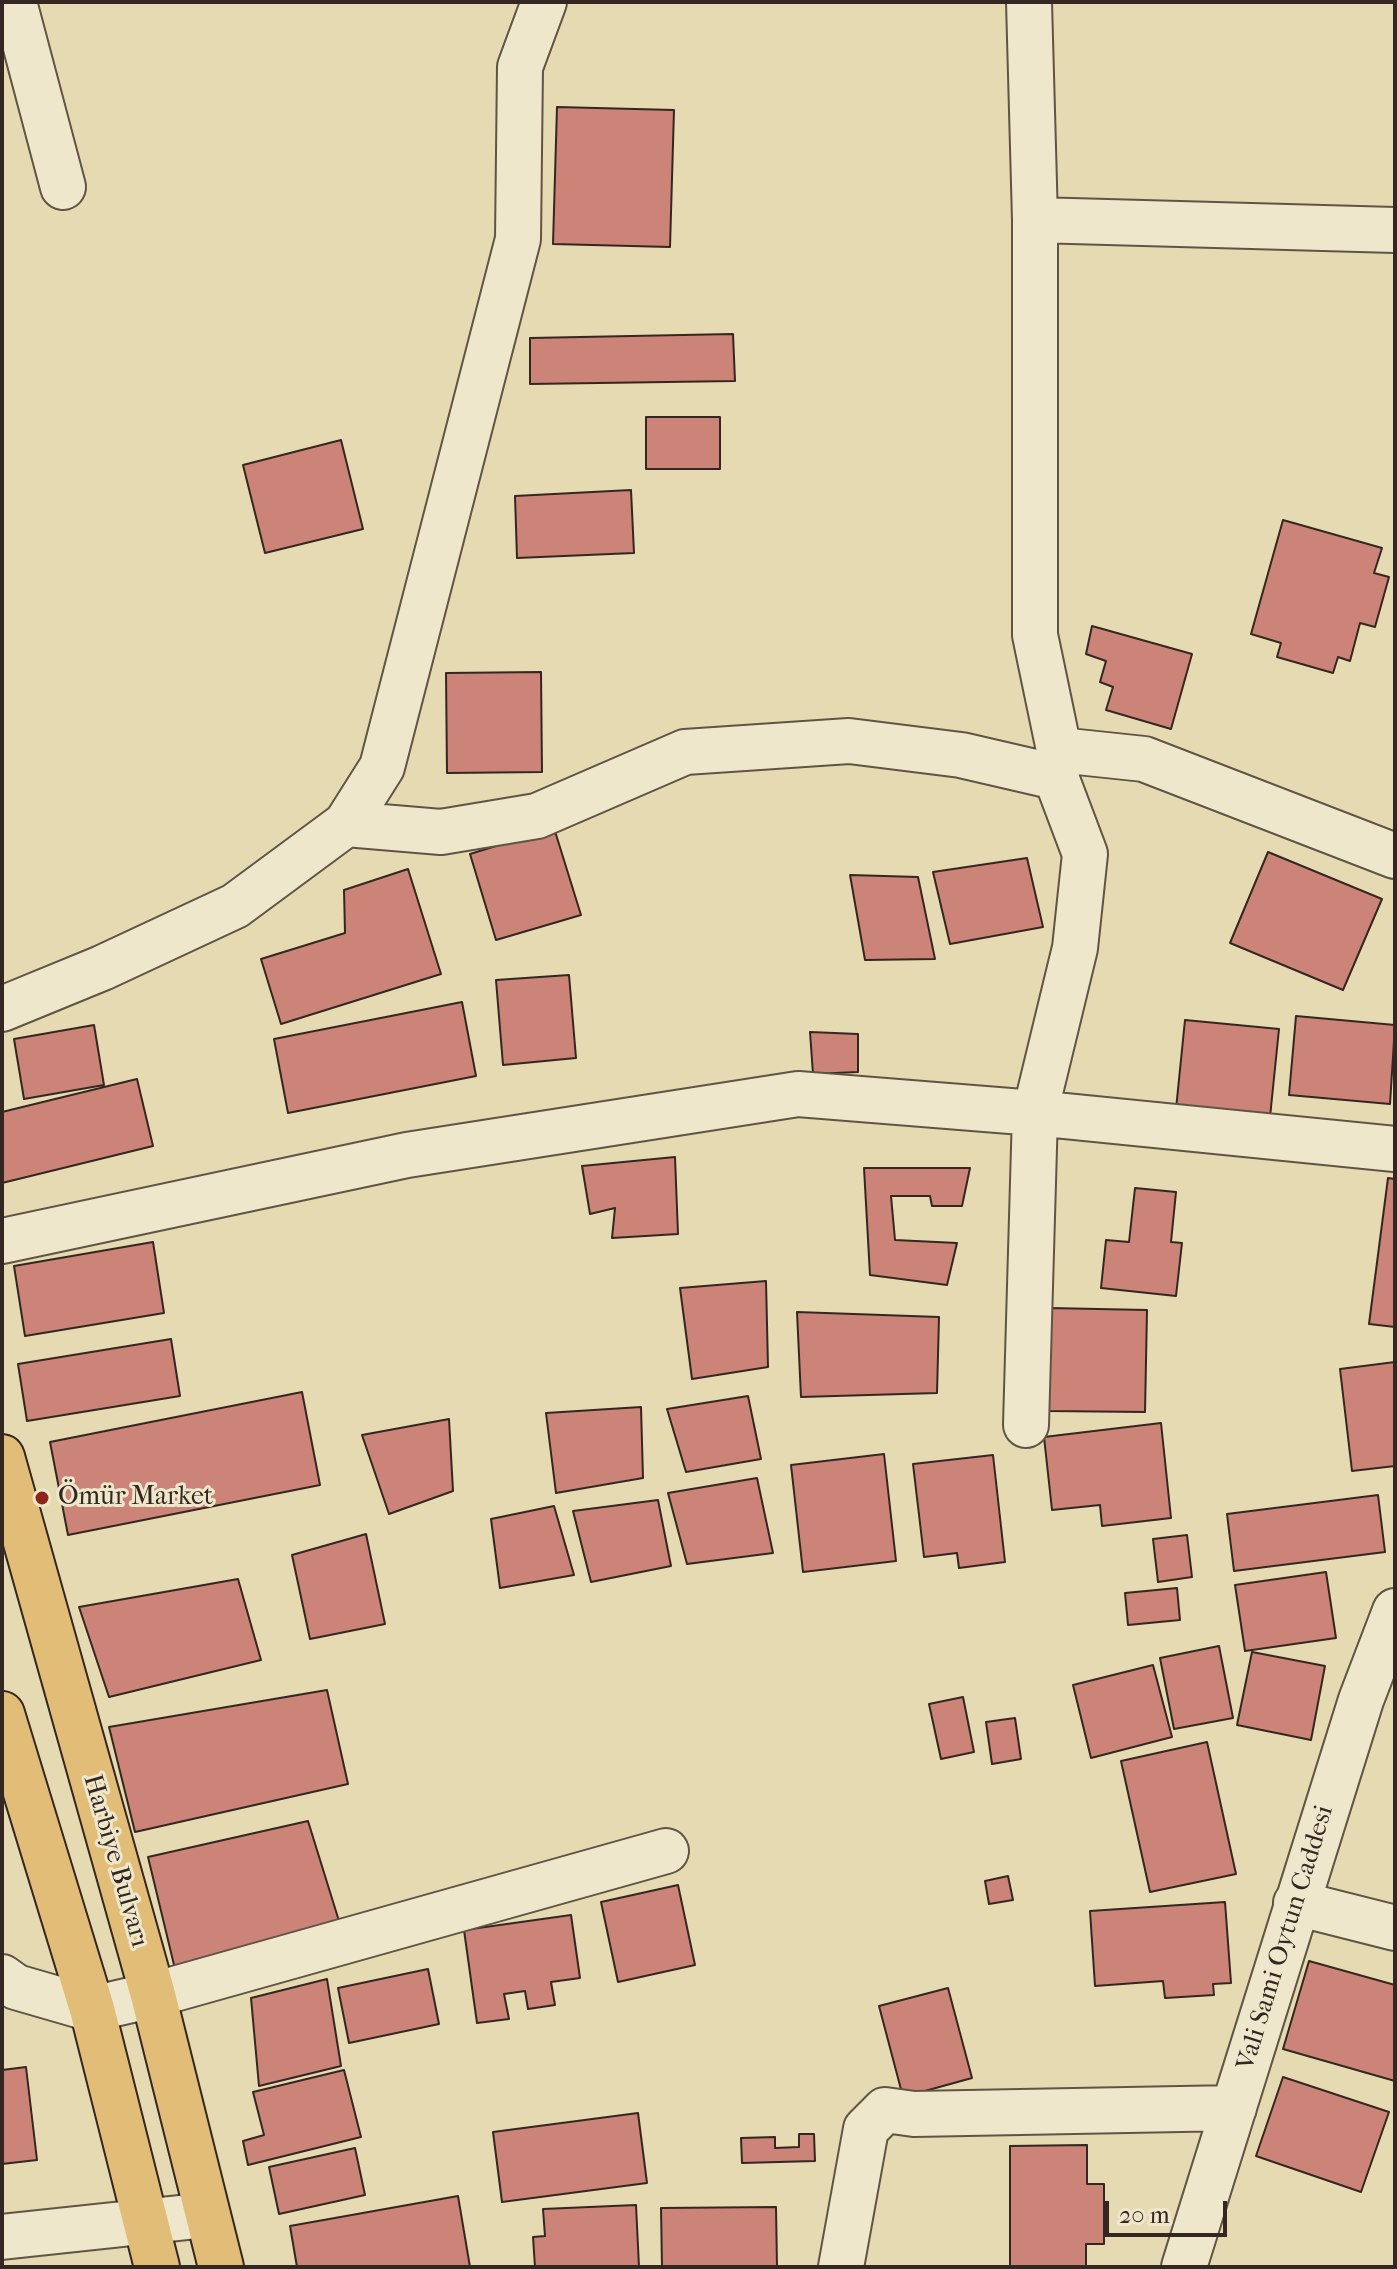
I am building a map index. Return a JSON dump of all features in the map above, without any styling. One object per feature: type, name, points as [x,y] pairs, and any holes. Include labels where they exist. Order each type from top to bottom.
[{"type":"main road","name":"Harbiye Bulvarı","points":[[2,1457],[153,1995],[221,2267]]},
{"type":"main road","points":[[2,1714],[92,2009],[157,2267]]},
{"type":"street","points":[[14,2],[63,187]]},
{"type":"street","points":[[2,1009],[102,968],[235,906],[346,824],[382,767],[518,239],[520,67],[544,2]]},
{"type":"street","points":[[1026,1425],[1035,1113],[1075,948],[1085,854],[1058,763],[1035,635],[1035,220],[1029,2]]},
{"type":"street","points":[[1035,220],[1395,230]]},
{"type":"street","points":[[346,824],[441,832],[537,816],[685,752],[849,741],[1058,763],[1144,759],[1395,856]]},
{"type":"street","points":[[2,1241],[407,1155],[798,1094],[1035,1113],[1395,1149]]},
{"type":"street","name":"Vali Sami Oytun Caddesi","points":[[1184,2267],[1361,1700],[1395,1611]]},
{"type":"street","points":[[2,1977],[16,1987],[92,2009],[153,1995],[666,1851]]},
{"type":"street","points":[[1296,1903],[1395,1928]]},
{"type":"street","points":[[841,2267],[866,2129],[885,2110],[914,2114],[1234,2108]]},
{"type":"street","points":[[2,2237],[207,2215]]},
{"type":"building","points":[[557,107],[674,110],[670,247],[553,244]]},
{"type":"building","points":[[733,334],[735,381],[530,384],[530,338]]},
{"type":"building","points":[[646,417],[720,417],[720,469],[646,469]]},
{"type":"building","points":[[341,440],[363,529],[265,553],[243,465]]},
{"type":"building","points":[[631,490],[634,553],[517,558],[515,496]]},
{"type":"building","points":[[1283,520],[1382,548],[1374,573],[1389,577],[1375,627],[1360,623],[1350,661],[1338,657],[1333,673],[1277,657],[1281,643],[1251,634]]},
{"type":"building","points":[[1092,626],[1192,654],[1171,729],[1106,710],[1113,687],[1100,682],[1106,661],[1086,654]]},
{"type":"building","points":[[541,672],[542,772],[447,773],[446,673]]},
{"type":"building","points":[[554,828],[581,915],[496,940],[470,854]]},
{"type":"building","points":[[1268,852],[1382,899],[1343,990],[1230,943]]},
{"type":"building","points":[[1027,858],[1043,927],[950,944],[933,872]]},
{"type":"building","points":[[408,869],[441,974],[281,1024],[261,959],[345,933],[344,890]]},
{"type":"building","points":[[850,875],[918,877],[935,959],[865,960]]},
{"type":"building","points":[[569,975],[576,1058],[503,1065],[496,980]]},
{"type":"building","points":[[462,1002],[476,1076],[288,1113],[274,1039]]},
{"type":"building","points":[[1296,1016],[1395,1025],[1390,1104],[1289,1095]]},
{"type":"building","points":[[1185,1020],[1279,1029],[1269,1127],[1175,1119]]},
{"type":"building","points":[[94,1025],[104,1085],[24,1099],[14,1039]]},
{"type":"building","points":[[810,1032],[858,1034],[858,1072],[813,1074]]},
{"type":"building","points":[[137,1079],[153,1146],[2,1183],[2,1112]]},
{"type":"building","points":[[675,1157],[678,1234],[612,1238],[615,1208],[590,1214],[582,1166]]},
{"type":"building","points":[[864,1168],[970,1168],[962,1206],[932,1206],[930,1196],[891,1196],[895,1240],[957,1243],[947,1285],[870,1275]]},
{"type":"building","points":[[1388,1178],[1395,1179],[1395,1327],[1369,1324]]},
{"type":"building","points":[[1135,1188],[1176,1192],[1171,1242],[1182,1243],[1176,1296],[1101,1288],[1106,1240],[1129,1242]]},
{"type":"building","points":[[153,1242],[164,1313],[25,1336],[14,1266]]},
{"type":"building","points":[[766,1281],[768,1367],[692,1379],[680,1288]]},
{"type":"building","points":[[1049,1308],[1147,1310],[1145,1412],[1048,1411]]},
{"type":"building","points":[[797,1312],[939,1317],[937,1393],[801,1397]]},
{"type":"building","points":[[171,1339],[180,1396],[27,1421],[18,1364]]},
{"type":"building","points":[[1395,1362],[1395,1466],[1352,1471],[1340,1369]]},
{"type":"building","points":[[302,1392],[320,1485],[68,1535],[50,1442]]},
{"type":"building","points":[[748,1396],[761,1459],[686,1472],[667,1409]]},
{"type":"building","points":[[641,1407],[643,1478],[556,1493],[546,1413]]},
{"type":"building","points":[[449,1419],[453,1491],[389,1514],[362,1435]]},
{"type":"building","points":[[1161,1423],[1171,1518],[1102,1526],[1100,1505],[1052,1510],[1044,1437]]},
{"type":"building","points":[[884,1454],[896,1561],[803,1572],[791,1465]]},
{"type":"building","points":[[993,1455],[1005,1562],[959,1568],[957,1553],[924,1557],[913,1464]]},
{"type":"building","points":[[757,1478],[773,1553],[687,1564],[668,1493]]},
{"type":"building","points":[[1378,1495],[1385,1552],[1234,1571],[1227,1514]]},
{"type":"building","points":[[658,1500],[671,1566],[591,1582],[573,1511]]},
{"type":"building","points":[[554,1506],[574,1575],[500,1588],[491,1519]]},
{"type":"building","points":[[366,1534],[385,1624],[310,1639],[292,1555]]},
{"type":"building","points":[[1187,1535],[1192,1577],[1158,1582],[1153,1539]]},
{"type":"building","points":[[1326,1572],[1336,1638],[1245,1651],[1235,1585]]},
{"type":"building","points":[[238,1579],[261,1660],[109,1697],[79,1607]]},
{"type":"building","points":[[1177,1588],[1180,1620],[1128,1625],[1125,1593]]},
{"type":"building","points":[[1219,1646],[1233,1718],[1174,1729],[1160,1658]]},
{"type":"building","points":[[1252,1652],[1325,1666],[1311,1740],[1237,1725]]},
{"type":"building","points":[[1153,1665],[1172,1737],[1091,1758],[1073,1685]]},
{"type":"building","points":[[327,1690],[348,1784],[135,1832],[109,1727]]},
{"type":"building","points":[[963,1697],[974,1752],[941,1759],[929,1704]]},
{"type":"building","points":[[1015,1718],[1021,1759],[992,1764],[986,1722]]},
{"type":"building","points":[[1207,1742],[1236,1874],[1150,1892],[1121,1761]]},
{"type":"building","points":[[308,1821],[339,1921],[175,1969],[148,1857]]},
{"type":"building","points":[[1008,1876],[1013,1900],[989,1904],[985,1881]]},
{"type":"building","points":[[678,1885],[695,1965],[618,1982],[601,1902]]},
{"type":"building","points":[[1225,1902],[1231,1983],[1213,1984],[1214,1995],[1165,1998],[1163,1981],[1095,1986],[1090,1911]]},
{"type":"building","points":[[571,1915],[580,1978],[551,1982],[555,2005],[528,2009],[525,1991],[504,1994],[509,2019],[477,2023],[464,1930]]},
{"type":"building","points":[[1309,1961],[1395,1985],[1395,2081],[1283,2049]]},
{"type":"building","points":[[428,1969],[439,2024],[349,2043],[338,1988]]},
{"type":"building","points":[[327,1979],[341,2066],[259,2086],[251,1998]]},
{"type":"building","points":[[948,1988],[972,2078],[903,2097],[879,2006]]},
{"type":"building","points":[[26,2067],[37,2160],[2,2164],[2,2070]]},
{"type":"building","points":[[344,2070],[361,2137],[248,2165],[243,2141],[264,2135],[253,2092]]},
{"type":"building","points":[[1283,2077],[1389,2112],[1361,2192],[1256,2156]]},
{"type":"building","points":[[638,2113],[647,2183],[502,2202],[493,2132]]},
{"type":"building","points":[[799,2134],[814,2134],[815,2161],[742,2163],[741,2138],[775,2137],[775,2148],[799,2147]]},
{"type":"building","points":[[1087,2145],[1087,2184],[1104,2184],[1104,2244],[1086,2244],[1086,2267],[1010,2267],[1010,2146]]},
{"type":"building","points":[[355,2148],[365,2195],[279,2214],[269,2167]]},
{"type":"building","points":[[458,2196],[470,2267],[297,2267],[290,2226]]},
{"type":"building","points":[[636,2205],[639,2267],[535,2267],[533,2237],[545,2236],[543,2209]]},
{"type":"building","points":[[776,2207],[777,2267],[662,2267],[661,2208]]},
{"type":"place","name":"Ömür Market","points":[[42,1498]]}]
